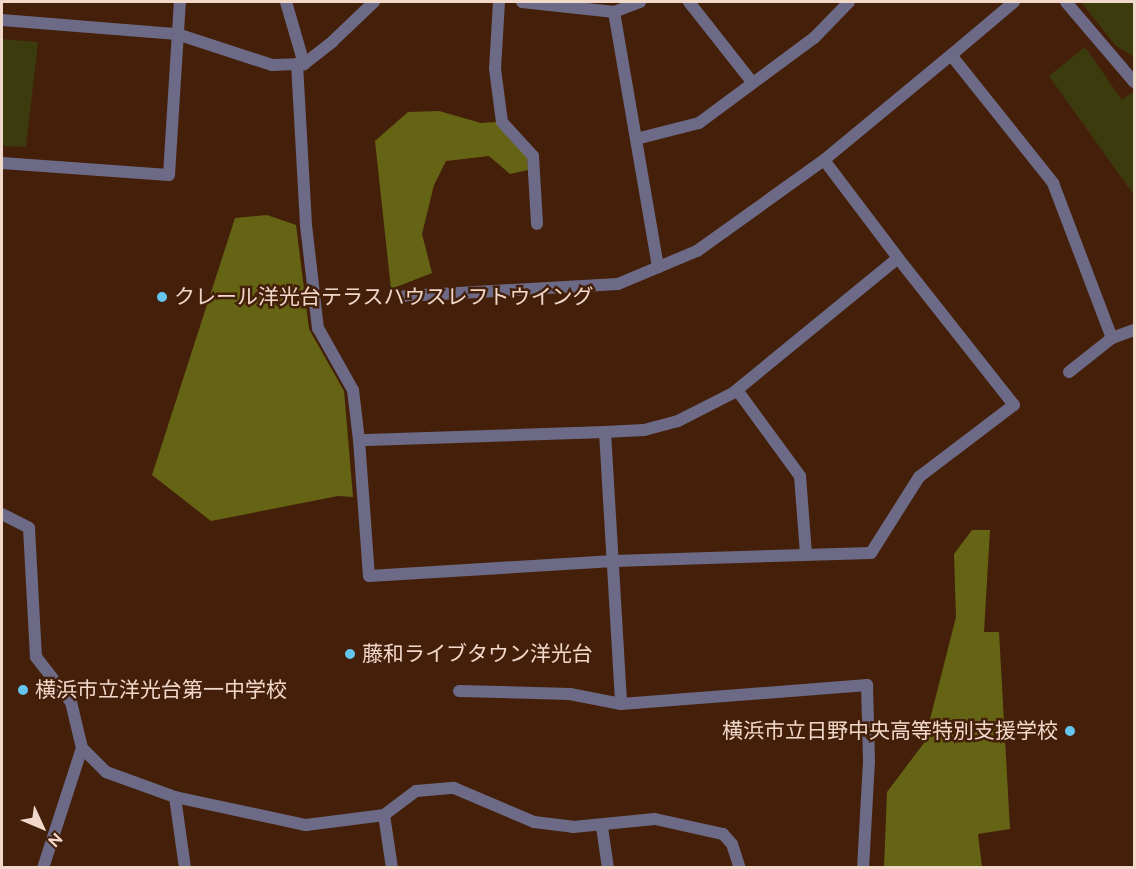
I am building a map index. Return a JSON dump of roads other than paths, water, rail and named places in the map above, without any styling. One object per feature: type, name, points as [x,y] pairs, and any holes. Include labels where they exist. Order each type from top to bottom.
[{"type":"street","points":[[2,163],[169,174],[180,2]]},
{"type":"street","points":[[286,2],[301,64],[306,225],[318,328],[353,390],[369,576],[614,561],[871,553],[919,477],[1014,405],[824,160]]},
{"type":"street","points":[[2,20],[177,34],[272,65],[301,64],[374,2]]},
{"type":"street","points":[[499,2],[495,69],[502,122],[533,156],[537,224]]},
{"type":"street","points":[[522,2],[614,12],[640,2]]},
{"type":"street","points":[[689,2],[752,82]]},
{"type":"street","points":[[636,139],[699,123],[814,38],[849,2]]},
{"type":"street","points":[[405,296],[618,284],[697,251],[824,160],[1014,2]]},
{"type":"street","points":[[1066,2],[1134,82]]},
{"type":"street","points":[[614,12],[658,267]]},
{"type":"street","points":[[951,54],[1053,183],[1112,338]]},
{"type":"street","points":[[359,440],[644,430],[678,421],[737,390],[898,258]]},
{"type":"street","points":[[1069,372],[1112,338],[1134,330]]},
{"type":"street","points":[[737,390],[800,476],[806,554]]},
{"type":"street","points":[[605,432],[621,704]]},
{"type":"street","points":[[2,514],[29,528],[36,657],[71,702],[82,748],[106,772],[175,797],[306,825],[384,815],[416,791],[437,787],[465,791],[534,822],[602,826],[655,819],[723,834],[732,844],[740,867]]},
{"type":"street","points":[[459,691],[570,694],[621,704],[867,685],[869,761],[863,867]]},
{"type":"street","points":[[43,867],[82,748]]},
{"type":"street","points":[[175,797],[185,867]]},
{"type":"street","points":[[384,815],[392,867]]},
{"type":"street","points":[[602,826],[608,867]]},
{"type":"place","name":"クレール洋光台テラスハウスレフトウイング","points":[[162,297]]},
{"type":"place","name":"藤和ライブタウン洋光台","points":[[350,654]]},
{"type":"place","name":"横浜市立洋光台第一中学校","points":[[23,690]]},
{"type":"place","name":"横浜市立日野中央高等特別支援学校","points":[[1070,731]]}]
